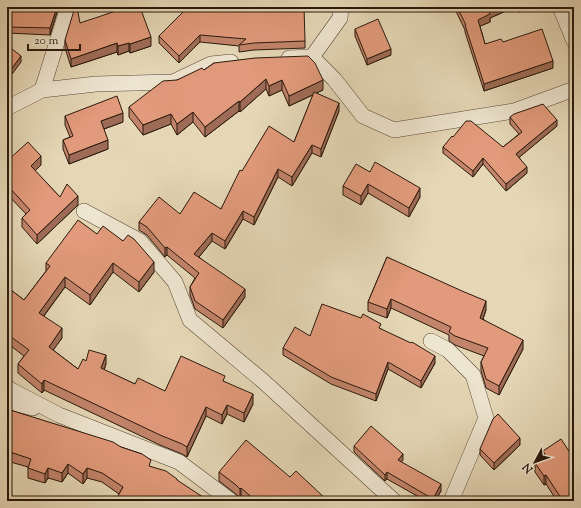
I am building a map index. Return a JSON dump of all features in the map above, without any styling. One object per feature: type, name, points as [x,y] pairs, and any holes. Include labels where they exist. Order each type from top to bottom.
[{"type":"street","points":[[42,90],[68,7]]},
{"type":"street","points":[[312,57],[340,18],[341,7]]},
{"type":"street","points":[[560,7],[574,41]]},
{"type":"street","points":[[276,58],[312,57],[334,79],[363,116],[394,130],[514,111],[574,89]]},
{"type":"street","points":[[7,108],[42,90],[96,84],[173,82],[211,64],[247,60]]},
{"type":"street","points":[[84,211],[140,240],[175,282],[190,320],[263,381],[394,501]]},
{"type":"street","points":[[431,341],[448,350],[473,375],[486,418],[452,501]]},
{"type":"street","points":[[7,388],[59,415],[179,462],[230,501]]},
{"type":"street","points":[[7,402],[59,415]]},
{"type":"building","points":[[7,7],[57,7],[50,28],[7,27]]},
{"type":"building","points":[[75,7],[77,7],[80,23],[128,7],[140,7],[151,37],[130,44],[118,46],[117,43],[71,59],[65,40]]},
{"type":"building","points":[[188,7],[304,7],[305,41],[239,45],[246,39],[200,35],[179,56],[159,36]]},
{"type":"building","points":[[457,7],[498,7],[489,11],[490,14],[478,20],[485,44],[501,39],[503,42],[542,29],[553,61],[484,84],[466,25]]},
{"type":"building","points":[[378,19],[391,49],[367,59],[355,29]]},
{"type":"building","points":[[7,45],[21,56],[7,75]]},
{"type":"building","points":[[308,56],[315,63],[323,80],[289,96],[282,80],[269,86],[266,79],[240,102],[239,101],[205,127],[193,112],[177,124],[171,114],[143,125],[129,107],[163,81],[177,80],[202,68],[204,70],[214,63],[255,58]]},
{"type":"building","points":[[314,92],[339,103],[321,149],[312,145],[292,177],[278,169],[254,217],[243,211],[225,241],[212,233],[194,254],[245,289],[223,320],[195,301],[190,287],[199,273],[167,247],[165,248],[147,227],[139,222],[159,197],[180,214],[194,192],[221,209],[240,170],[242,171],[269,126],[294,142]]},
{"type":"building","points":[[117,96],[123,113],[101,121],[108,140],[69,155],[63,140],[73,136],[65,116]]},
{"type":"building","points":[[543,104],[557,120],[516,154],[527,167],[506,184],[483,158],[473,171],[443,147],[466,121],[471,121],[503,147],[522,132],[510,117],[514,114]]},
{"type":"building","points":[[28,142],[41,156],[31,166],[60,197],[67,184],[78,196],[37,235],[22,218],[30,210],[7,185],[7,161]]},
{"type":"building","points":[[375,162],[420,188],[409,208],[368,184],[361,196],[343,186],[356,164],[370,172]]},
{"type":"building","points":[[78,220],[97,234],[103,226],[123,241],[128,235],[134,239],[154,262],[139,282],[113,263],[90,295],[65,277],[39,313],[62,328],[49,347],[78,369],[83,359],[86,361],[89,350],[106,355],[101,368],[135,384],[138,378],[165,391],[181,356],[225,376],[223,381],[253,394],[244,413],[227,405],[222,415],[206,407],[187,447],[44,380],[42,384],[18,364],[29,350],[7,334],[7,287],[24,300],[50,266],[46,263]]},
{"type":"building","points":[[387,257],[486,301],[480,318],[523,340],[499,386],[486,379],[481,362],[488,348],[455,336],[449,332],[451,327],[391,299],[387,309],[368,302]]},
{"type":"building","points":[[322,304],[361,318],[363,314],[381,324],[379,328],[411,343],[412,342],[435,356],[421,381],[388,362],[376,394],[331,377],[283,348],[295,327],[310,336]]},
{"type":"building","points":[[7,409],[113,442],[121,447],[142,454],[151,460],[149,466],[166,471],[209,501],[115,501],[123,487],[102,473],[87,468],[83,474],[68,464],[62,473],[48,468],[45,474],[28,468],[31,459],[7,451]]},
{"type":"building","points":[[498,414],[520,438],[494,463],[480,449],[493,419]]},
{"type":"building","points":[[371,426],[403,454],[398,460],[441,484],[433,499],[387,472],[385,475],[354,446]]},
{"type":"building","points":[[561,439],[574,459],[574,501],[563,501],[546,475],[544,476],[535,463],[546,456],[543,451]]},
{"type":"building","points":[[246,440],[290,477],[296,471],[328,501],[256,501],[219,472]]}]
